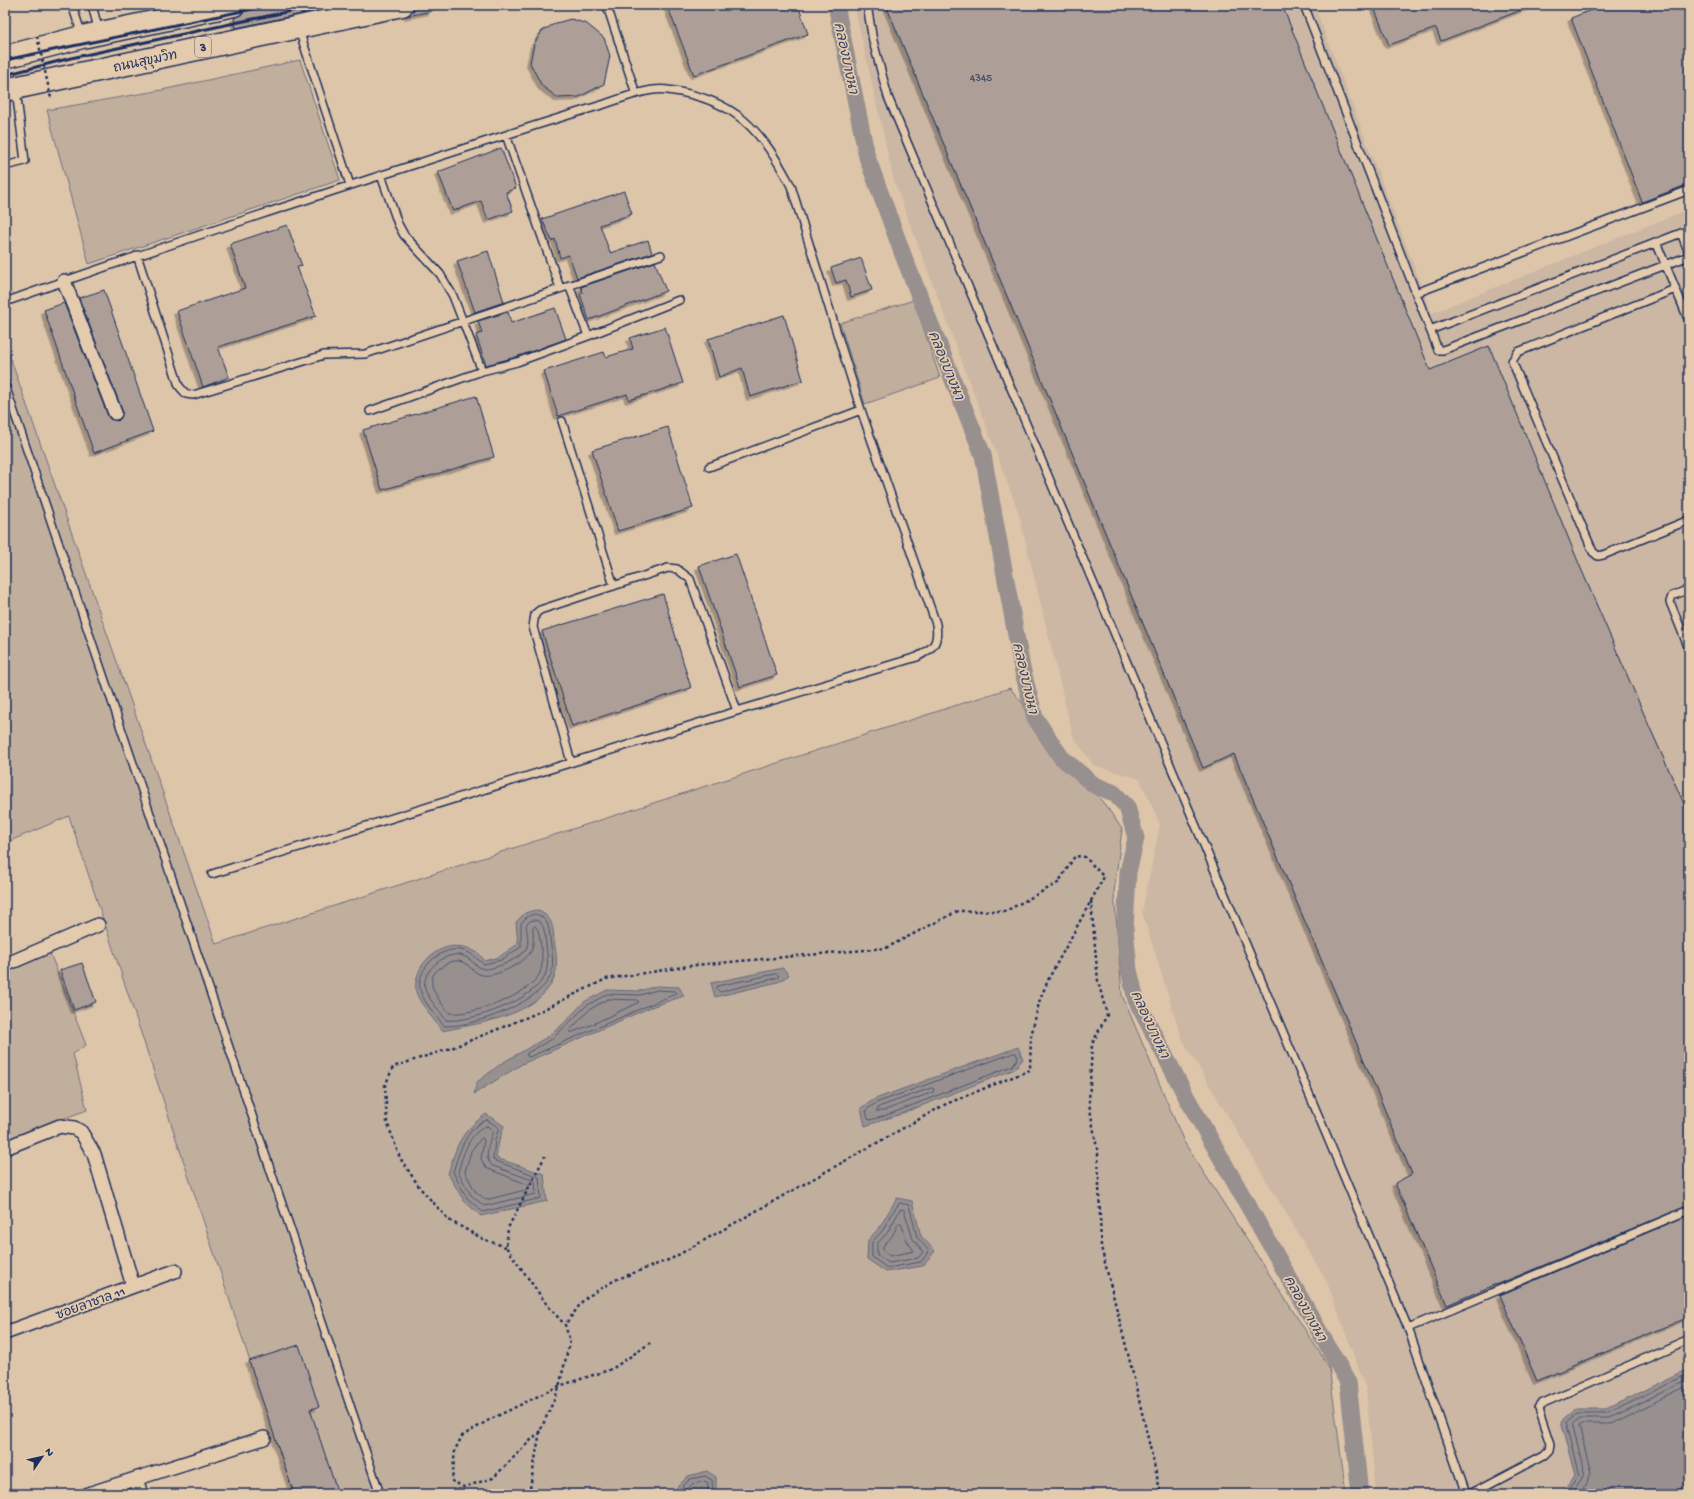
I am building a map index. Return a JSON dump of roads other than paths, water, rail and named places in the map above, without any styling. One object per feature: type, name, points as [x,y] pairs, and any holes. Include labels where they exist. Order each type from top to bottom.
[{"type":"highway","points":[[5,57],[91,36],[234,5]]},
{"type":"highway","name":"ถนนสุขุมวิท","points":[[10,89],[297,26],[402,5]]},
{"type":"street","points":[[64,281],[115,413]]},
{"type":"street","points":[[5,965],[98,925]]},
{"type":"street","points":[[5,1148],[60,1126],[74,1128],[81,1132],[94,1154],[133,1286]]},
{"type":"street","name":"ซอยลาซาล 11","points":[[5,1333],[175,1271]]},
{"type":"street","points":[[88,1494],[264,1438]]},
{"type":"street","points":[[136,1479],[141,1494]]},
{"type":"lane","points":[[72,5],[91,36]]},
{"type":"lane","points":[[91,36],[92,5]]},
{"type":"lane","points":[[867,5],[872,41],[888,97],[1408,1328],[1466,1494]]},
{"type":"lane","points":[[1304,5],[1438,350],[1443,350],[1689,255],[1681,233]]},
{"type":"lane","points":[[607,6],[636,94]]},
{"type":"lane","points":[[297,26],[350,185]]},
{"type":"lane","points":[[5,166],[25,161],[10,89]]},
{"type":"lane","points":[[5,302],[137,255],[506,134],[636,94],[665,89],[699,96],[727,107],[745,120],[773,154],[790,186],[861,410],[936,624],[938,637],[929,651],[917,657],[571,762],[212,874]]},
{"type":"lane","points":[[506,134],[560,288]]},
{"type":"lane","points":[[381,175],[398,224],[404,235],[440,274],[453,296],[482,371]]},
{"type":"lane","points":[[1416,293],[1689,190]]},
{"type":"lane","points":[[1430,330],[1689,230]]},
{"type":"lane","points":[[1656,242],[1689,321]]},
{"type":"lane","points":[[137,255],[180,386],[186,394],[193,395],[205,393],[324,355],[365,354],[661,255]]},
{"type":"lane","points":[[569,285],[588,336]]},
{"type":"lane","points":[[1675,289],[1518,352],[1512,361],[1593,552],[1598,556],[1603,555],[1689,520]]},
{"type":"lane","points":[[370,412],[482,371],[517,362],[679,300]]},
{"type":"lane","points":[[5,386],[380,1494]]},
{"type":"lane","points":[[709,467],[861,410]]},
{"type":"lane","points":[[562,421],[614,586]]},
{"type":"lane","points":[[571,762],[533,627],[535,614],[540,610],[668,568],[676,569],[690,579],[737,711]]},
{"type":"lane","points":[[1689,589],[1672,596],[1670,602],[1689,649]]},
{"type":"lane","points":[[1408,1328],[1689,1210]]},
{"type":"lane","points":[[1470,1494],[1549,1450],[1550,1444],[1538,1408],[1541,1404],[1689,1339]]},
{"type":"water","points":[[535,910],[541,912],[550,921],[556,950],[555,975],[545,992],[534,1002],[520,1010],[488,1021],[442,1031],[417,996],[416,992],[416,980],[426,961],[434,953],[444,948],[454,946],[465,947],[480,954],[485,961],[499,957],[518,944],[516,922],[525,913]]},
{"type":"water","points":[[783,968],[789,975],[778,982],[715,997],[711,983]]},
{"type":"water","points":[[657,986],[679,987],[684,996],[651,1007],[522,1064],[474,1094],[477,1082],[502,1063],[549,1036],[584,1002],[607,990],[639,991]]},
{"type":"water","points":[[1018,1047],[1023,1059],[1015,1069],[898,1115],[865,1126],[861,1108],[875,1099]]},
{"type":"water","points":[[486,1114],[504,1126],[499,1141],[496,1158],[544,1174],[547,1201],[481,1216],[464,1201],[448,1174],[457,1147],[465,1133]]},
{"type":"water","points":[[897,1198],[912,1201],[921,1236],[935,1251],[923,1266],[886,1272],[867,1259],[868,1240],[879,1228]]},
{"type":"water","points":[[1689,1369],[1689,1494],[1563,1494],[1576,1474],[1561,1422],[1576,1409],[1606,1409]]},
{"type":"water","points":[[707,1471],[716,1477],[716,1494],[670,1494],[688,1476]]},
{"type":"waterway","name":"คลองบางนา","points":[[836,5],[867,157],[905,260],[983,455],[1022,668],[1035,718],[1061,757],[1094,785],[1114,793],[1127,807],[1136,838],[1128,872],[1125,928],[1129,970],[1136,1000],[1187,1098],[1348,1382],[1360,1494]]},
{"type":"railway","points":[[5,60],[272,5]]},
{"type":"railway","points":[[5,75],[71,58],[319,5]]}]
